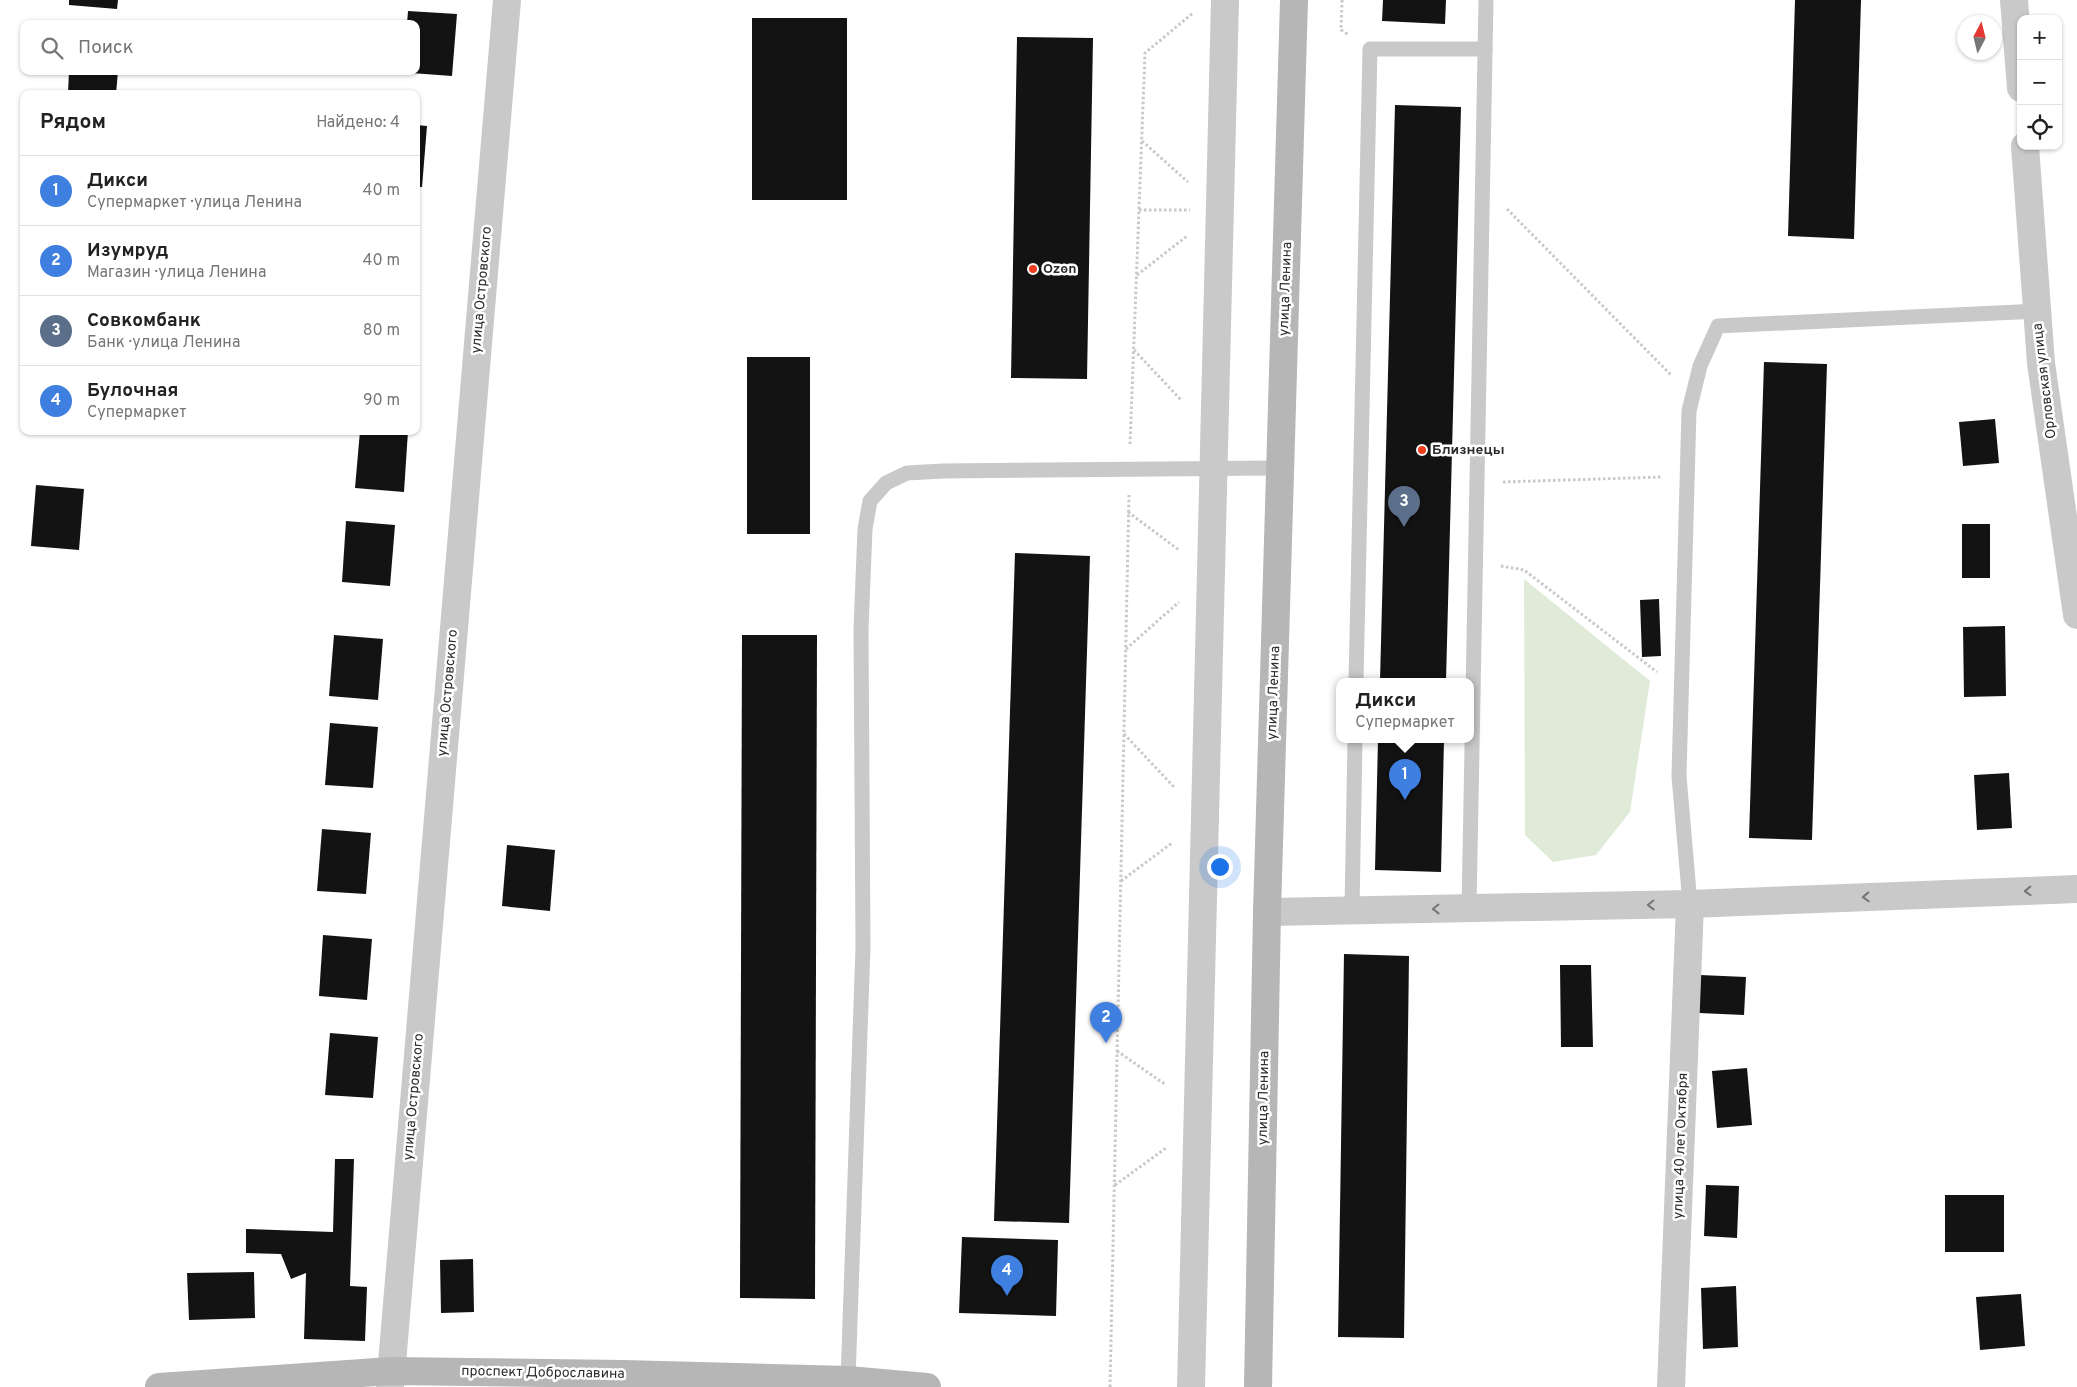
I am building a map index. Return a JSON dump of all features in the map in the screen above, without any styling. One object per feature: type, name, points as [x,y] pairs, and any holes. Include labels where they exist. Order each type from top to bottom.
[{"type":"main road","name":"улица Ленина","points":[[1258,1387],[1267,912],[1294,0]]},
{"type":"main road","name":"проспект Доброславина","points":[[159,1387],[390,1379],[848,1380],[926,1387]]},
{"type":"street","name":"улица Островского","points":[[390,1379],[506,0]]},
{"type":"street","points":[[1191,1387],[1210,573],[1226,0]]},
{"type":"street","points":[[2014,0],[2019,60]]},
{"type":"street","name":"Орловская улица","points":[[2025,150],[2041,363],[2077,615]]},
{"type":"street","points":[[1267,912],[1690,904],[2077,888]]},
{"type":"street","name":"улица 40 лет Октября","points":[[1671,1387],[1690,904]]},
{"type":"lane","points":[[1474,678],[1486,0]]},
{"type":"lane","points":[[1356,678],[1370,49],[1485,49]]},
{"type":"lane","points":[[1690,904],[1679,776],[1689,412],[1700,366],[1718,326],[2037,311]]},
{"type":"lane","points":[[848,1380],[863,947],[861,629],[865,529],[870,501],[886,483],[907,473],[943,471],[1281,468]]},
{"type":"lane","points":[[1352,910],[1355,743]]},
{"type":"lane","points":[[1469,908],[1472,743]]},
{"type":"path","points":[[1342,0],[1341,30],[1370,49]]},
{"type":"path","points":[[1110,1387],[1129,470],[1145,53],[1194,12]]},
{"type":"path","points":[[1142,140],[1220,210]]},
{"type":"path","points":[[1483,184],[1692,397]]},
{"type":"path","points":[[1139,210],[1220,210]]},
{"type":"path","points":[[1137,276],[1220,210]]},
{"type":"path","points":[[1134,350],[1214,434]]},
{"type":"path","points":[[1477,483],[1687,476]]},
{"type":"path","points":[[1126,650],[1210,573],[1128,512]]},
{"type":"path","points":[[1476,562],[1524,570],[1682,691]]},
{"type":"path","points":[[1121,881],[1204,818],[1124,734]]},
{"type":"path","points":[[1115,1185],[1197,1116],[1117,1051]]},
{"type":"green space","points":[[1524,579],[1650,681],[1630,812],[1596,855],[1553,862],[1525,835]]},
{"type":"building","points":[[69,0],[118,0],[117,9],[69,5]]},
{"type":"building","points":[[1383,0],[1446,0],[1445,24],[1382,21]]},
{"type":"building","points":[[1795,0],[1861,0],[1854,239],[1788,236]]},
{"type":"building","points":[[408,11],[457,14],[452,76],[420,74],[420,20],[407,20]]},
{"type":"building","points":[[752,18],[847,18],[847,200],[752,200]]},
{"type":"building","points":[[1017,37],[1093,38],[1087,379],[1011,378]]},
{"type":"building","points":[[69,75],[118,75],[116,90],[68,90]]},
{"type":"building","points":[[1395,105],[1461,107],[1446,678],[1380,678]]},
{"type":"building","points":[[420,125],[427,126],[422,187],[420,187]]},
{"type":"building","points":[[747,357],[810,357],[810,534],[747,534]]},
{"type":"building","points":[[1764,362],[1827,364],[1812,840],[1749,838]]},
{"type":"building","points":[[1995,419],[1999,463],[1963,466],[1959,422]]},
{"type":"building","points":[[360,435],[408,435],[404,492],[355,488]]},
{"type":"building","points":[[36,485],[84,489],[79,550],[31,546]]},
{"type":"building","points":[[346,521],[395,525],[390,586],[342,582]]},
{"type":"building","points":[[1962,524],[1990,524],[1990,578],[1962,578]]},
{"type":"building","points":[[1015,553],[1090,556],[1069,1223],[994,1221]]},
{"type":"building","points":[[1659,599],[1661,656],[1642,657],[1640,600]]},
{"type":"building","points":[[2005,626],[2006,696],[1964,697],[1963,627]]},
{"type":"building","points":[[334,635],[383,639],[378,700],[329,696]]},
{"type":"building","points":[[742,635],[817,635],[815,1299],[740,1298]]},
{"type":"building","points":[[330,723],[378,727],[373,788],[325,785]]},
{"type":"building","points":[[1378,743],[1444,743],[1441,872],[1375,870]]},
{"type":"building","points":[[2009,773],[2012,828],[1977,830],[1974,775]]},
{"type":"building","points":[[322,829],[371,833],[366,894],[317,891]]},
{"type":"building","points":[[507,845],[555,850],[550,911],[502,906]]},
{"type":"building","points":[[323,935],[372,939],[367,1000],[319,996]]},
{"type":"building","points":[[1344,954],[1409,956],[1404,1338],[1338,1337]]},
{"type":"building","points":[[1560,965],[1591,965],[1593,1047],[1561,1047]]},
{"type":"building","points":[[1700,975],[1746,977],[1744,1015],[1699,1013]]},
{"type":"building","points":[[330,1033],[378,1037],[373,1098],[325,1095]]},
{"type":"building","points":[[1747,1068],[1752,1125],[1717,1128],[1712,1071]]},
{"type":"building","points":[[335,1159],[354,1159],[350,1286],[367,1287],[365,1341],[304,1339],[306,1273],[291,1279],[281,1254],[246,1253],[246,1229],[333,1232]]},
{"type":"building","points":[[1706,1185],[1739,1186],[1737,1238],[1704,1236]]},
{"type":"building","points":[[1945,1195],[2004,1195],[2004,1252],[1945,1252]]},
{"type":"building","points":[[962,1237],[1058,1240],[1056,1316],[959,1313]]},
{"type":"building","points":[[473,1259],[474,1312],[441,1313],[440,1260]]},
{"type":"building","points":[[254,1272],[255,1318],[189,1320],[187,1273]]},
{"type":"building","points":[[1736,1286],[1738,1347],[1703,1349],[1701,1288]]},
{"type":"building","points":[[2021,1294],[2025,1346],[1980,1350],[1976,1297]]},
{"type":"place","name":"Ozon","points":[[1033,269]]},
{"type":"place","name":"Близнецы","points":[[1422,450]]},
{"type":"place","name":"Совкомбанк","points":[[1404,527]]},
{"type":"place","name":"Дикси","points":[[1405,800]]},
{"type":"place","name":"Изумруд","points":[[1106,1043]]},
{"type":"place","name":"Булочная","points":[[1007,1296]]}]
